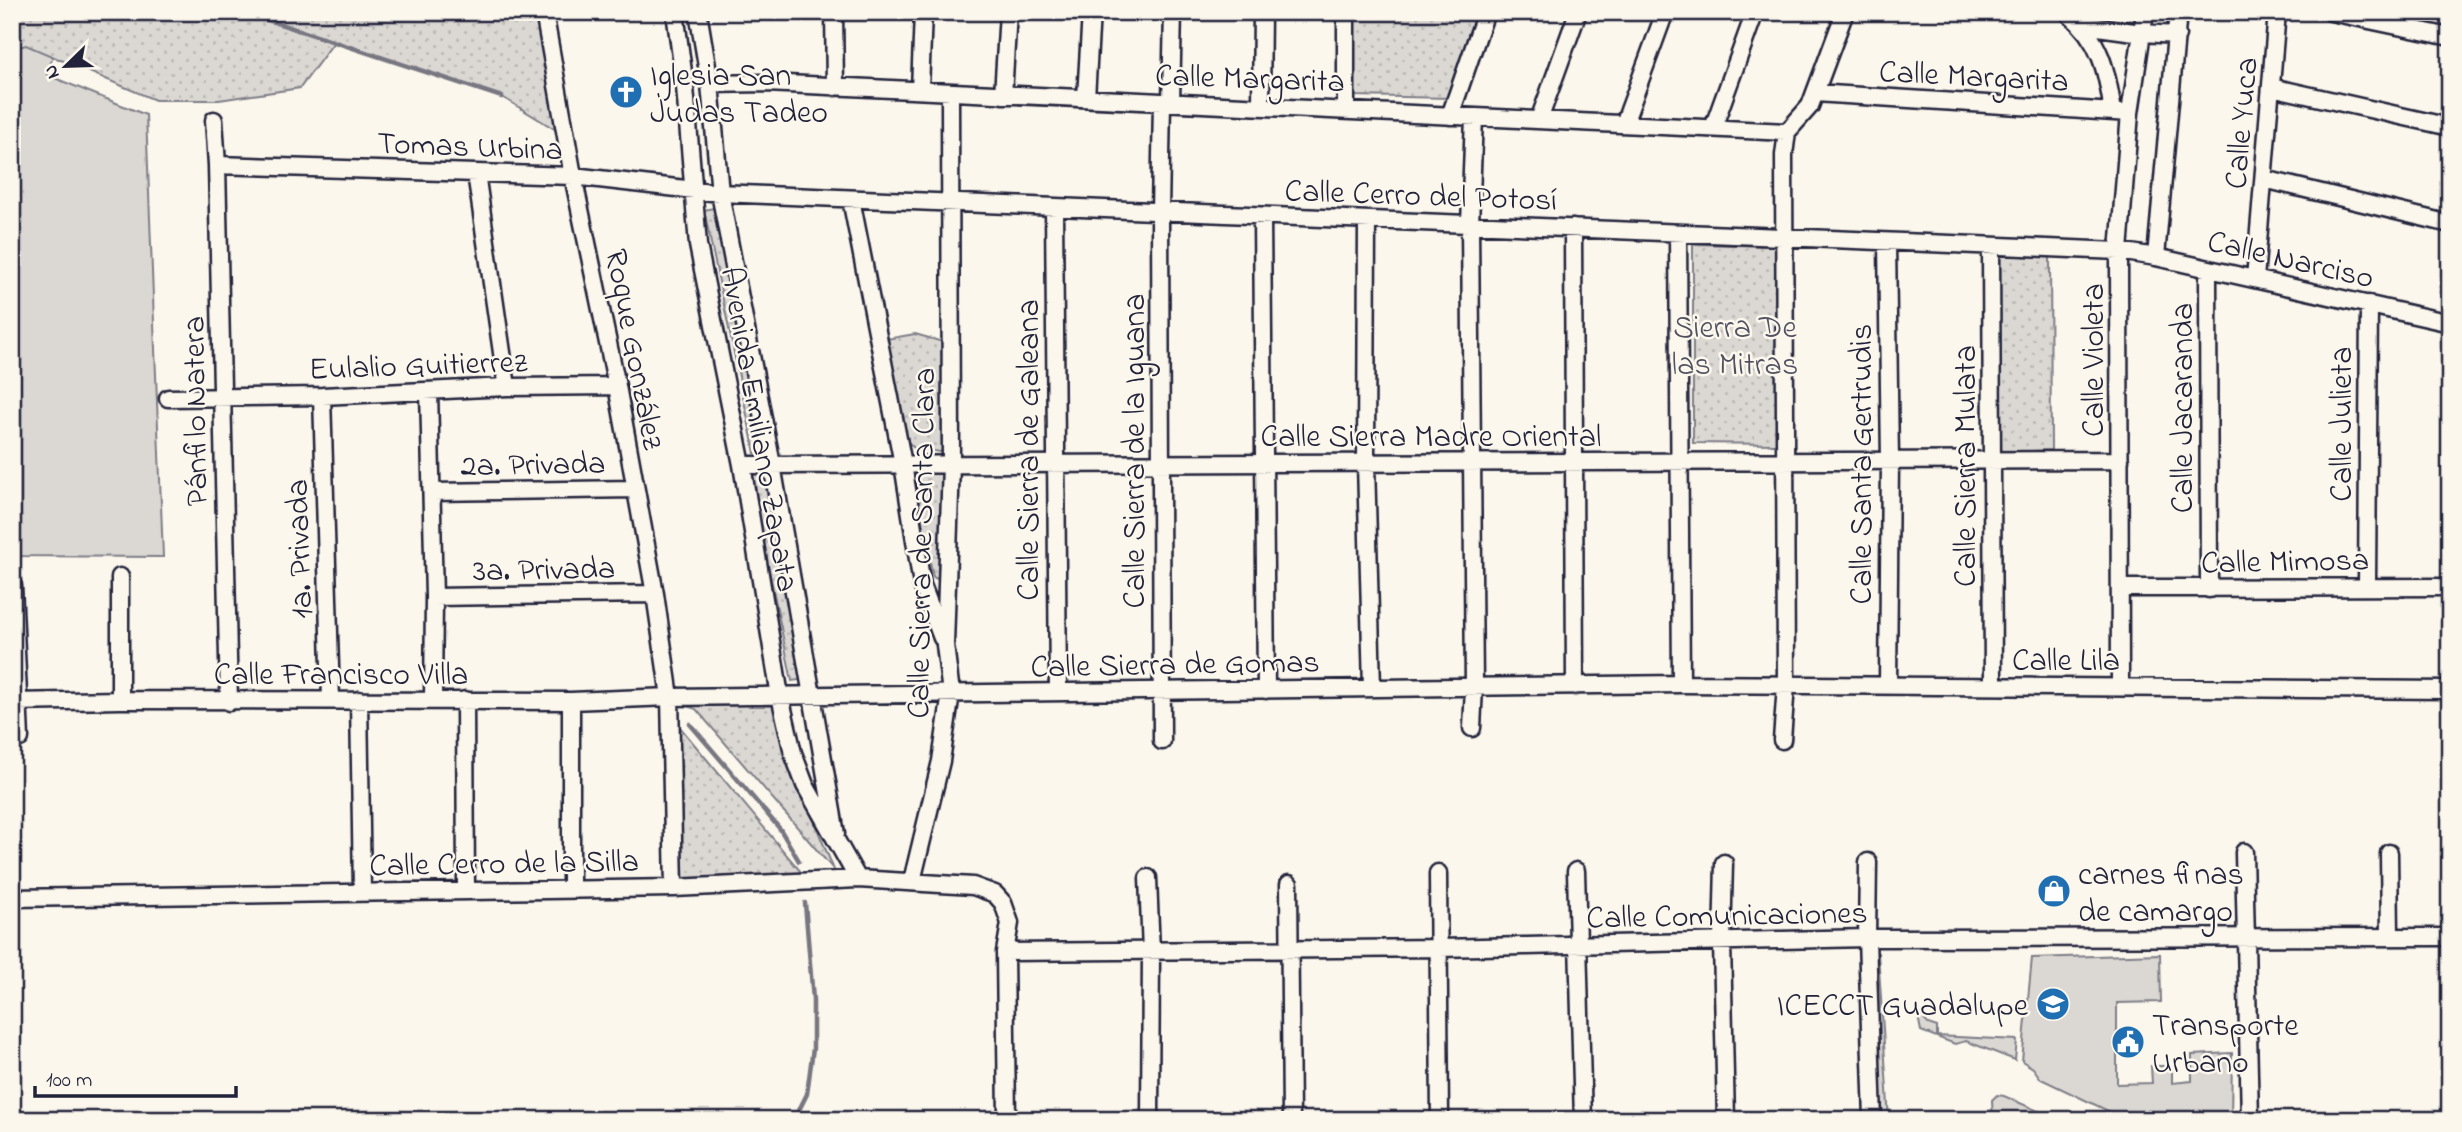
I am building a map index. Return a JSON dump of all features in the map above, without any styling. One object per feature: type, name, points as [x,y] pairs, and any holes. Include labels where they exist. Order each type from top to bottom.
[{"type":"street","name":"Roque González","points":[[544,12],[573,176],[617,386],[655,594],[670,697],[674,888]]},
{"type":"street","name":"Avenida Emiliano Zapata","points":[[675,12],[685,87],[698,245],[742,465],[780,696],[793,753],[805,785],[858,879]]},
{"type":"street","name":"Avenida Emiliano Zapata","points":[[698,12],[710,84],[720,193],[772,465],[838,843]]},
{"type":"street","points":[[834,12],[835,87]]},
{"type":"street","points":[[920,90],[923,12]]},
{"type":"street","points":[[1003,95],[1008,12]]},
{"type":"street","points":[[1086,98],[1091,12]]},
{"type":"street","name":"Calle Sierra de la Iguana","points":[[1162,741],[1160,212],[1173,12]]},
{"type":"street","points":[[1261,106],[1262,12]]},
{"type":"street","points":[[1346,12],[1346,109]]},
{"type":"street","points":[[1450,116],[1486,12]]},
{"type":"street","points":[[1539,120],[1577,12]]},
{"type":"street","points":[[1624,124],[1665,12]]},
{"type":"street","points":[[1713,128],[1755,12]]},
{"type":"street","points":[[1782,740],[1786,685],[1783,168],[1787,132],[1810,106],[1845,12]]},
{"type":"street","points":[[2067,12],[2083,25],[2093,41],[2108,74],[2113,111]]},
{"type":"street","name":"Calle Violeta","points":[[2120,687],[2119,251],[2130,113],[2145,12]]},
{"type":"street","points":[[2156,257],[2178,12]]},
{"type":"street","name":"Calle Yuca","points":[[2255,279],[2277,12]]},
{"type":"street","points":[[2331,12],[2450,37]]},
{"type":"street","points":[[2083,25],[2177,35]]},
{"type":"street","name":"Calle Margarita","points":[[710,84],[766,83],[1787,132]]},
{"type":"street","points":[[2271,87],[2450,127]]},
{"type":"street","name":"Calle Sierra de Santa Clara","points":[[912,881],[941,761],[951,694],[945,645],[951,464],[950,93]]},
{"type":"street","name":"Calle Margarita","points":[[1815,93],[2130,113]]},
{"type":"street","points":[[1472,728],[1474,687],[1470,224],[1474,117]]},
{"type":"street","name":"Pánfilo Natera","points":[[214,120],[218,165],[229,702]]},
{"type":"street","name":"Tomas Urbina","points":[[218,165],[573,176],[720,193]]},
{"type":"street","points":[[476,173],[507,387]]},
{"type":"street","points":[[2264,179],[2450,224]]},
{"type":"street","name":"Calle Cerro del Potosí","points":[[720,193],[2119,251]]},
{"type":"street","points":[[851,199],[903,464],[922,586],[945,645]]},
{"type":"street","name":"Calle Sierra de Galeana","points":[[1054,207],[1054,464],[1058,692]]},
{"type":"street","points":[[1262,216],[1266,690]]},
{"type":"street","points":[[1367,220],[1366,463],[1372,688]]},
{"type":"street","points":[[1573,229],[1576,686]]},
{"type":"street","points":[[1678,233],[1681,684]]},
{"type":"street","name":"Calle Santa Gertrudis","points":[[1887,242],[1890,461],[1888,686]]},
{"type":"street","name":"Calle Sierra Mulata","points":[[1991,246],[1993,687]]},
{"type":"street","name":"Calle Narciso","points":[[2119,251],[2450,323]]},
{"type":"street","name":"Calle Jacaranda","points":[[2208,269],[2209,589]]},
{"type":"street","name":"Calle Julieta","points":[[2367,586],[2369,304]]},
{"type":"street","name":"Eulalio Guitierrez","points":[[168,398],[322,396],[507,387],[617,386]]},
{"type":"street","points":[[429,391],[434,597],[433,700]]},
{"type":"street","name":"1a. Privada","points":[[322,396],[331,700]]},
{"type":"street","name":"Calle Sierra Madre Oriental","points":[[742,465],[2120,460]]},
{"type":"street","name":"2a. Privada","points":[[432,492],[635,489]]},
{"type":"street","points":[[120,577],[120,700]]},
{"type":"street","points":[[13,586],[16,702],[20,738]]},
{"type":"street","name":"Calle Mimosa","points":[[2121,588],[2450,587]]},
{"type":"street","name":"3a. Privada","points":[[434,597],[655,594]]},
{"type":"street","name":"Calle Lila","points":[[1681,684],[2450,690]]},
{"type":"street","name":"Calle Sierra de Gomas","points":[[670,697],[1681,684]]},
{"type":"street","name":"Calle Francisco Villa","points":[[16,702],[571,701],[670,697]]},
{"type":"street","points":[[359,700],[362,891]]},
{"type":"street","points":[[465,700],[466,891]]},
{"type":"street","points":[[571,701],[571,890]]},
{"type":"street","points":[[2244,852],[2250,1120]]},
{"type":"street","points":[[2389,853],[2390,936]]},
{"type":"street","points":[[1868,862],[1867,938],[1873,1120]]},
{"type":"street","points":[[1724,863],[1722,943],[1726,1120]]},
{"type":"street","points":[[1576,871],[1583,1120]]},
{"type":"street","points":[[1438,873],[1440,1120]]},
{"type":"street","points":[[1148,878],[1151,952],[1150,1120]]},
{"type":"street","name":"Calle Cerro de la Silla","points":[[12,898],[674,888],[858,879],[912,881],[973,886],[995,894],[1003,903],[1010,923],[1005,952]]},
{"type":"street","points":[[1289,884],[1291,1120]]},
{"type":"street","name":"Calle Comunicaciones","points":[[1005,952],[1580,946],[1867,938],[2450,937]]},
{"type":"street","points":[[1005,952],[1007,1120]]},
{"type":"green space","points":[[12,12],[392,12],[398,16],[423,12],[543,12],[566,136],[502,97],[334,42],[300,88],[219,100],[155,100],[26,45],[12,49]]},
{"type":"green space","points":[[1350,12],[1468,12],[1477,16],[1451,98],[1354,96]]},
{"type":"green space","points":[[64,20],[47,75],[146,115],[163,557],[12,556],[12,34]]},
{"type":"green space","points":[[727,205],[771,450],[755,453],[704,210]]},
{"type":"green space","name":"Sierra De las Mitras","points":[[1693,244],[1777,246],[1776,444],[1693,443]]},
{"type":"green space","points":[[2050,254],[2051,450],[1999,453],[1998,256]]},
{"type":"green space","points":[[915,334],[943,342],[950,446],[940,452],[914,448],[908,442],[886,339]]},
{"type":"green space","points":[[911,465],[948,468],[939,580],[933,577]]},
{"type":"green space","points":[[775,467],[814,678],[792,681],[748,469]]},
{"type":"green space","points":[[771,698],[794,772],[834,870],[696,709],[675,702]]},
{"type":"green space","points":[[674,720],[811,884],[685,880],[681,873]]},
{"type":"green space","points":[[1872,953],[1878,953],[1889,1120],[1878,1120]]},
{"type":"green space","points":[[2160,954],[2161,1002],[2117,1003],[2117,1084],[2152,1083],[2151,1066],[2172,1066],[2172,1083],[2192,1081],[2192,1055],[2232,1053],[2231,1120],[2127,1120],[2041,1079],[2033,1068],[2022,1061],[2032,958]]},
{"type":"green space","points":[[1917,1011],[1928,1024],[1937,1027],[1937,1036],[2017,1040],[2015,1060],[1966,1041],[1955,1044],[1921,1031]]},
{"type":"green space","points":[[1997,1095],[2045,1114],[2049,1120],[1993,1120],[1992,1100]]},
{"type":"waterway","points":[[243,12],[502,97]]},
{"type":"waterway","points":[[690,724],[780,829],[799,861]]},
{"type":"waterway","points":[[794,1120],[807,1094],[813,1048],[813,1000],[805,903]]},
{"type":"place","name":"Iglesia San Judas Tadeo","points":[[626,92]]},
{"type":"place","name":"carnes finas de camargo","points":[[2054,891]]},
{"type":"place","name":"ICECCT Guadalupe","points":[[2053,1004]]},
{"type":"place","name":"Transporte Urbano","points":[[2128,1042]]}]
